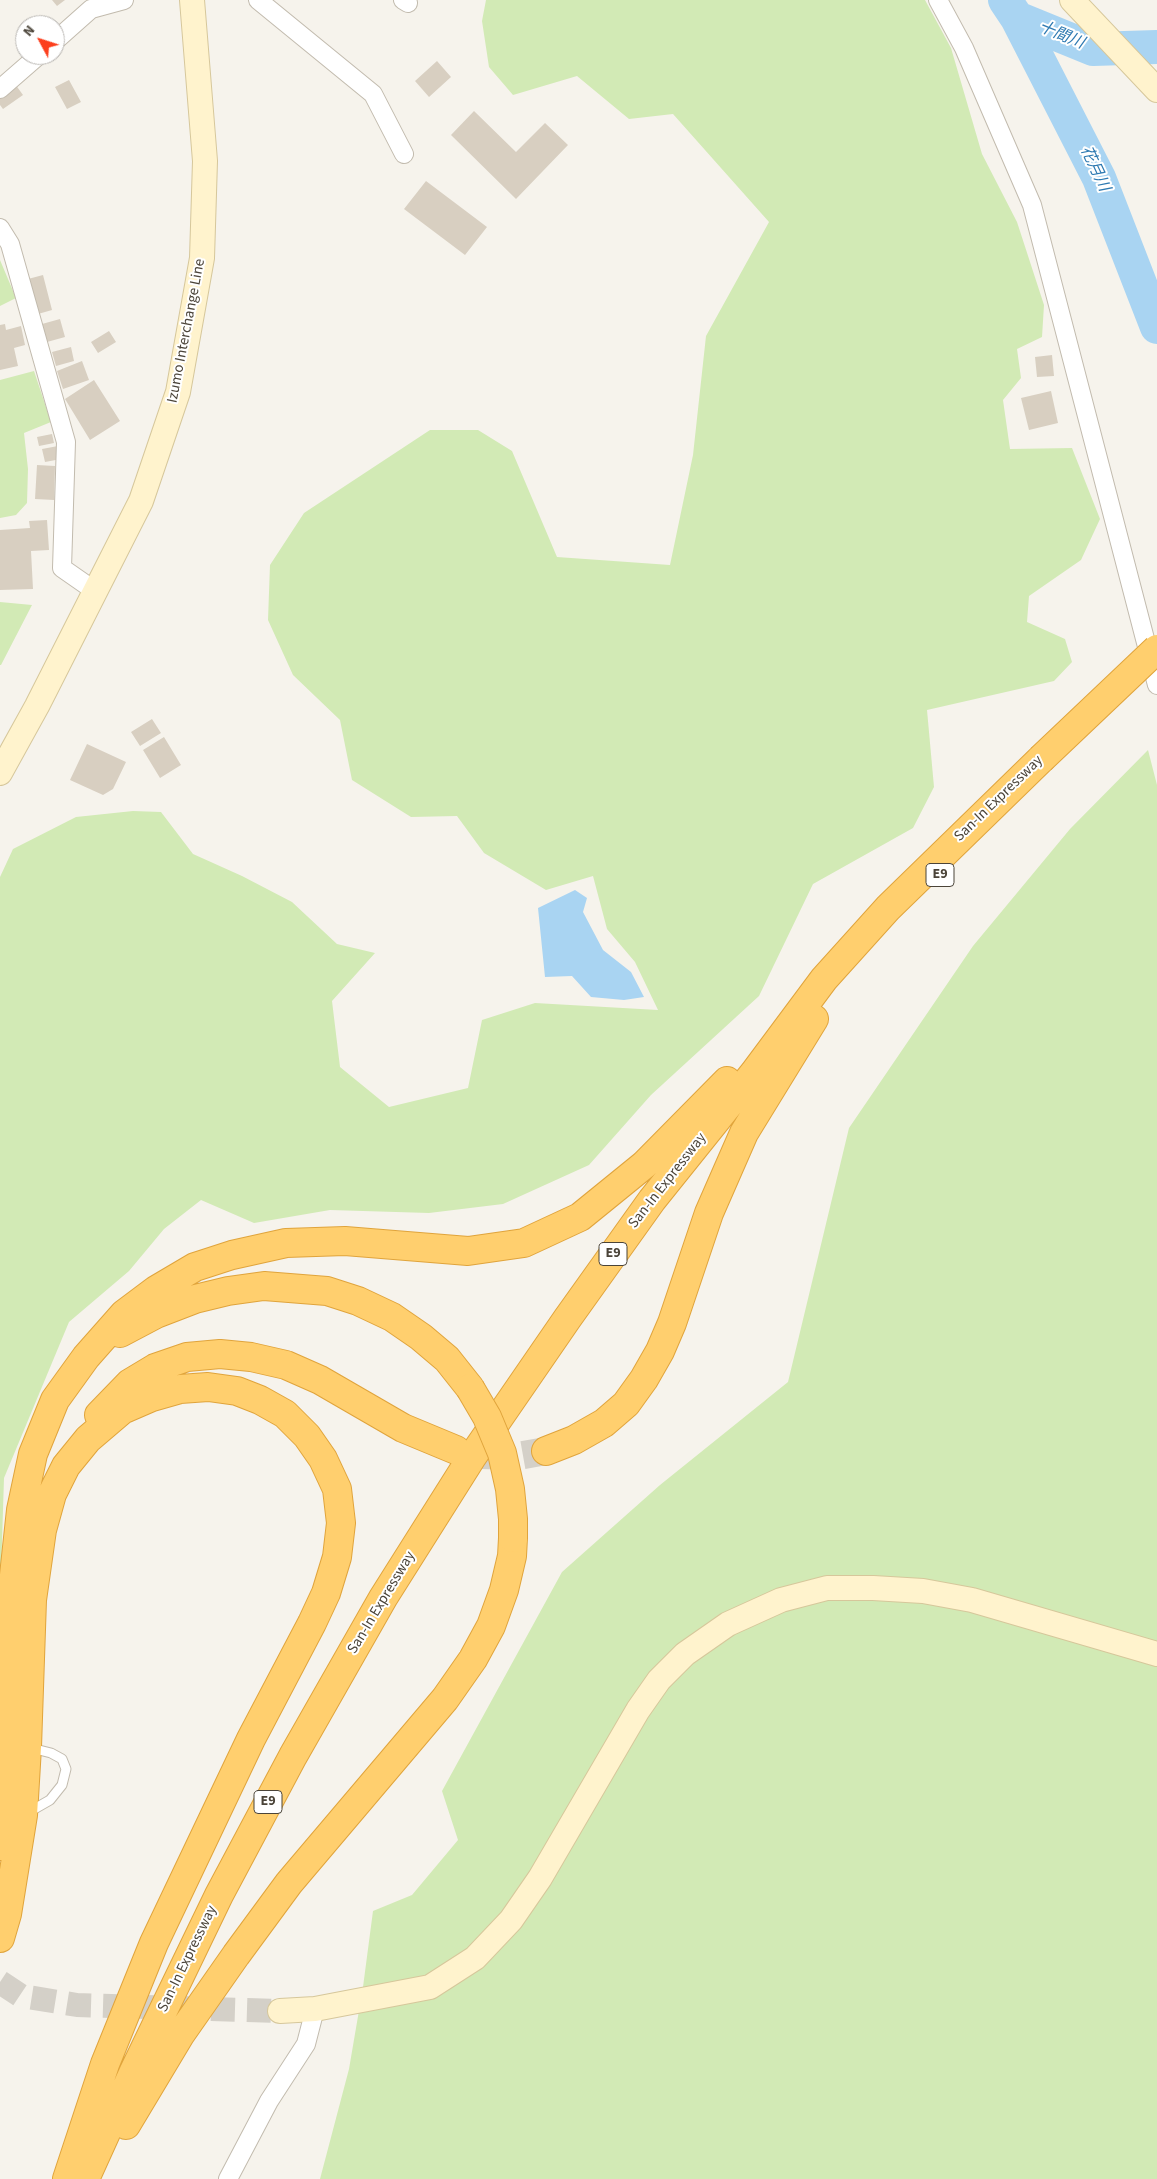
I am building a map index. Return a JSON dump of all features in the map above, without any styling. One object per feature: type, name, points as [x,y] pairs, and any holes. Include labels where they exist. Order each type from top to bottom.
[{"type":"highway","name":"San-In Expressway","points":[[1045,762],[1157,649]]},
{"type":"highway","name":"San-In Expressway","points":[[85,2179],[134,2071],[219,1896],[288,1764],[383,1598],[482,1441],[652,1200],[894,902],[1045,762],[1157,663]]},
{"type":"highway","points":[[0,1938],[7,1914],[23,1815],[18,1747],[12,1594],[21,1510],[33,1454],[55,1400],[86,1357],[124,1314],[156,1290],[196,1267],[232,1255],[286,1243],[345,1241],[468,1251],[524,1243],[580,1216],[644,1165],[829,984]]},
{"type":"highway","points":[[546,1451],[574,1440],[604,1423],[626,1404],[644,1379],[660,1351],[669,1330],[708,1213],[744,1133],[829,984]]},
{"type":"highway","points":[[86,1357],[122,1331],[156,1314],[196,1299],[228,1290],[255,1287],[295,1287],[327,1291],[358,1301],[392,1317],[421,1337],[447,1359],[470,1388],[487,1417],[502,1453],[510,1489],[513,1519],[512,1556],[504,1590],[492,1626],[473,1659],[445,1698],[289,1883],[236,1954],[180,2035],[94,2179]]},
{"type":"highway","points":[[0,1846],[18,1747],[32,1600],[42,1530],[52,1494],[88,1429],[109,1403],[130,1383],[155,1368],[187,1358],[220,1354],[252,1357],[286,1365],[320,1380],[402,1428],[456,1450]]},
{"type":"highway","points":[[66,1466],[88,1438],[122,1410],[152,1397],[180,1389],[199,1388],[237,1391],[260,1400],[285,1414],[307,1436],[323,1459],[336,1489],[341,1523],[337,1557],[326,1593],[238,1765],[154,1943],[105,2064],[67,2179]]},
{"type":"street","points":[[65,32],[91,9],[124,0]]},
{"type":"street","name":"Izumo Interchange Line","points":[[0,772],[37,706],[141,501],[178,392],[202,258],[205,161],[192,0]]},
{"type":"street","points":[[258,0],[373,94],[404,154]]},
{"type":"street","points":[[938,0],[964,48],[1032,205],[1157,685]]},
{"type":"street","points":[[1072,0],[1157,90]]},
{"type":"street","points":[[0,89],[28,65]]},
{"type":"street","points":[[0,228],[10,244],[66,442],[62,568],[95,591]]},
{"type":"street","points":[[280,2011],[315,2009],[430,1987],[475,1958],[511,1920],[540,1878],[638,1710],[659,1680],[684,1654],[728,1624],[781,1600],[828,1588],[923,1590],[972,1600],[1157,1654]]},
{"type":"street","points":[[228,2179],[269,2101],[306,2044],[315,2009]]},
{"type":"lane","points":[[18,1747],[38,1748],[57,1756],[62,1759],[66,1770],[62,1785],[50,1800],[23,1815]]},
{"type":"green space","points":[[486,0],[925,0],[951,48],[982,154],[1017,222],[1044,305],[1042,337],[1017,349],[1021,378],[1003,400],[1010,449],[1072,448],[1100,519],[1081,560],[1029,596],[1027,622],[1065,639],[1072,662],[1054,681],[927,710],[934,787],[913,828],[813,884],[759,996],[651,1095],[589,1165],[503,1204],[429,1213],[330,1210],[254,1223],[201,1200],[164,1229],[129,1271],[69,1322],[4,1478],[0,1606],[0,877],[13,849],[76,817],[133,811],[161,812],[193,854],[242,876],[292,902],[337,944],[375,953],[332,1001],[340,1067],[389,1107],[468,1088],[482,1020],[535,1003],[658,1010],[635,962],[607,929],[593,876],[546,890],[484,853],[457,816],[411,817],[352,780],[340,720],[293,675],[268,620],[270,565],[304,513],[430,430],[478,430],[512,451],[557,557],[670,565],[693,455],[706,336],[769,222],[673,114],[629,119],[577,76],[513,95],[489,67],[482,21]]},
{"type":"green space","points":[[0,260],[16,298],[0,306]]},
{"type":"green space","points":[[34,371],[51,422],[24,433],[28,469],[27,503],[16,515],[0,518],[0,380]]},
{"type":"green space","points":[[0,602],[32,605],[1,665],[0,665]]},
{"type":"green space","points":[[1148,750],[1157,785],[1157,2179],[320,2179],[349,2069],[363,1987],[373,1911],[412,1895],[458,1840],[442,1791],[562,1572],[660,1485],[788,1382],[849,1128],[973,946],[1070,829]]},
{"type":"water","points":[[575,890],[587,898],[583,912],[603,950],[631,972],[644,997],[624,1000],[591,997],[572,976],[545,977],[538,908]]},
{"type":"building","points":[[52,0],[65,0],[57,6]]},
{"type":"building","points":[[437,61],[451,77],[429,97],[415,81]]},
{"type":"building","points":[[69,80],[81,102],[67,109],[55,87]]},
{"type":"building","points":[[15,84],[23,95],[3,109],[0,105],[0,96]]},
{"type":"building","points":[[474,111],[516,152],[545,123],[568,145],[516,199],[451,135]]},
{"type":"building","points":[[426,181],[487,227],[465,255],[404,209]]},
{"type":"building","points":[[43,275],[52,310],[38,314],[28,279]]},
{"type":"building","points":[[60,319],[65,337],[47,342],[42,324]]},
{"type":"building","points":[[5,324],[6,330],[21,326],[25,345],[14,348],[18,366],[0,370],[0,325]]},
{"type":"building","points":[[109,331],[116,342],[98,353],[91,342]]},
{"type":"building","points":[[71,347],[74,361],[56,366],[52,352]]},
{"type":"building","points":[[1052,355],[1054,376],[1037,377],[1035,357]]},
{"type":"building","points":[[82,361],[89,380],[63,389],[57,371]]},
{"type":"building","points":[[94,380],[120,421],[90,440],[65,399]]},
{"type":"building","points":[[1051,391],[1058,423],[1029,430],[1021,398]]},
{"type":"building","points":[[52,434],[54,443],[39,446],[37,437]]},
{"type":"building","points":[[58,446],[61,459],[45,462],[42,449]]},
{"type":"building","points":[[37,465],[55,466],[54,500],[35,499]]},
{"type":"building","points":[[47,520],[49,550],[31,551],[33,589],[0,590],[0,530],[30,528],[29,521]]},
{"type":"building","points":[[152,719],[161,733],[140,746],[131,732]]},
{"type":"building","points":[[164,737],[181,765],[160,778],[143,750]]},
{"type":"building","points":[[87,744],[126,762],[113,789],[103,795],[70,780]]},
{"type":"waterway","name":"花月川","points":[[1005,0],[1017,18],[1099,178],[1157,327]]},
{"type":"waterway","name":"十間川","points":[[1017,18],[1093,49],[1157,47]]},
{"type":"tunnel","points":[[481,1455],[518,1456],[546,1451]]},
{"type":"tunnel","points":[[0,1982],[21,1996],[77,2005],[280,2011]]}]
